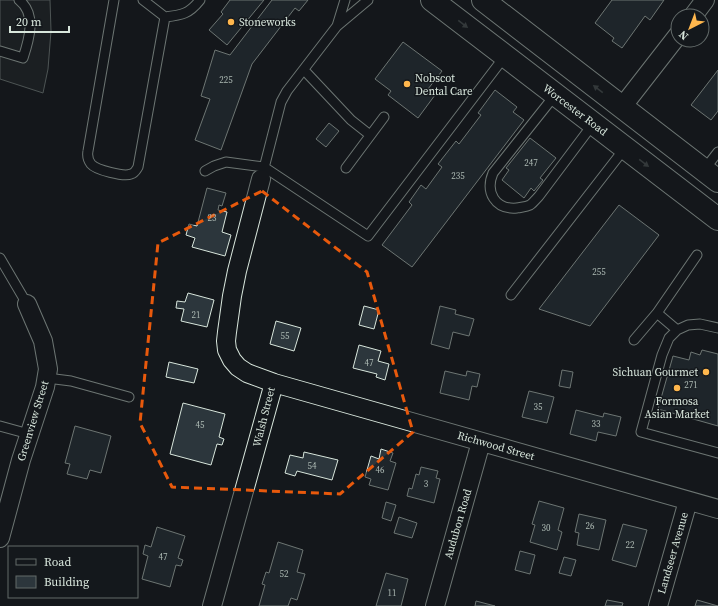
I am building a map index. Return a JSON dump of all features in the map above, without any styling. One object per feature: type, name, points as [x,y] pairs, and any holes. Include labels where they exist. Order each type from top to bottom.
[{"type":"highway","name":"Worcester Road","points":[[432,0],[718,220]]},
{"type":"highway","points":[[482,0],[711,175]]},
{"type":"street","points":[[622,107],[670,45]]},
{"type":"street","name":"Walsh Street","points":[[212,606],[274,383],[247,373],[238,367],[230,355],[226,341],[237,271],[262,173]]},
{"type":"street","name":"Greenview Street","points":[[0,538],[29,434],[47,378],[47,360],[43,341],[27,304]]},
{"type":"street","name":"Richwood Street","points":[[274,383],[718,509]]},
{"type":"street","name":"Audubon Road","points":[[435,606],[481,442]]},
{"type":"street","name":"Landseer Avenue","points":[[658,606],[688,501]]},
{"type":"lane","points":[[0,51],[23,58],[29,41],[30,19],[27,8],[19,0]]},
{"type":"lane","points":[[114,0],[88,151],[88,160],[98,169],[128,175],[136,171],[138,167],[165,17]]},
{"type":"lane","points":[[143,0],[165,17],[184,14],[193,8],[200,0]]},
{"type":"lane","points":[[337,26],[345,0]]},
{"type":"lane","points":[[262,173],[281,102],[287,91],[337,26],[368,0]]},
{"type":"lane","points":[[205,171],[214,166],[231,162],[262,173],[368,236],[505,56]]},
{"type":"lane","points":[[304,70],[351,120],[370,135]]},
{"type":"lane","points":[[555,95],[493,173],[490,181],[492,192],[496,202],[502,207],[512,208],[530,205],[539,196],[593,124]]},
{"type":"lane","points":[[346,168],[384,117]]},
{"type":"lane","points":[[511,295],[625,148]]},
{"type":"lane","points":[[711,175],[718,152]]},
{"type":"lane","points":[[634,340],[657,313],[697,255]]},
{"type":"lane","points":[[0,258],[27,304]]},
{"type":"lane","points":[[657,313],[676,330]]},
{"type":"lane","points":[[718,328],[694,324],[676,330],[669,338],[664,349],[642,432],[718,454]]},
{"type":"lane","points":[[47,378],[71,381],[129,397]]},
{"type":"lane","points":[[0,426],[29,434]]},
{"type":"highlighted area","points":[[262,191],[367,272],[413,432],[340,494],[172,487],[140,423],[158,243]]},
{"type":"shaded area","points":[[0,0],[50,0],[51,31],[48,69],[43,93],[0,79]]},
{"type":"building","name":"Stoneworks","points":[[230,0],[264,0],[227,45],[209,30],[223,14],[221,12]]},
{"type":"building","points":[[272,0],[308,0],[299,11],[295,8],[252,64],[221,150],[195,140],[210,99],[201,96],[215,50],[230,55]]},
{"type":"building","points":[[612,0],[664,0],[650,20],[645,16],[622,48],[612,41],[614,38],[595,23]]},
{"type":"building","name":"Nobscot Dental Care","points":[[403,42],[442,71],[428,89],[435,95],[418,118],[388,95],[391,91],[375,79]]},
{"type":"building","points":[[718,70],[718,111],[711,120],[691,105]]},
{"type":"building","points":[[495,90],[517,107],[513,112],[524,120],[412,267],[382,245],[412,205],[409,202],[421,185],[426,189],[442,167],[438,164],[456,141],[459,144],[481,115],[478,113]]},
{"type":"building","points":[[329,123],[339,131],[326,147],[316,139]]},
{"type":"building","points":[[530,138],[556,158],[540,178],[543,180],[534,191],[531,188],[524,198],[502,180],[509,170],[506,168]]},
{"type":"building","points":[[207,188],[226,193],[222,206],[219,205],[218,210],[227,212],[222,232],[231,235],[225,256],[192,247],[195,238],[186,235],[189,224],[197,226]]},
{"type":"building","points":[[619,205],[659,235],[590,326],[539,309]]},
{"type":"building","points":[[188,293],[214,300],[207,327],[181,321],[184,309],[176,308],[177,301],[185,302]]},
{"type":"building","points":[[364,306],[379,310],[374,329],[359,325]]},
{"type":"building","points":[[440,306],[456,310],[455,314],[474,319],[469,336],[453,332],[449,349],[431,344]]},
{"type":"building","points":[[276,321],[301,328],[294,351],[270,344]]},
{"type":"building","points":[[359,345],[381,351],[378,361],[389,364],[385,380],[376,377],[377,374],[353,368]]},
{"type":"building","points":[[702,350],[718,354],[718,426],[658,409],[673,356],[689,360],[691,352],[700,355]]},
{"type":"building","points":[[169,362],[198,369],[194,383],[166,377]]},
{"type":"building","points":[[562,370],[573,372],[570,388],[559,386]]},
{"type":"building","points":[[445,371],[466,376],[467,371],[480,374],[477,387],[472,386],[469,400],[440,393]]},
{"type":"building","points":[[529,391],[554,397],[547,423],[522,417]]},
{"type":"building","points":[[183,403],[225,414],[219,437],[224,439],[222,445],[217,444],[211,465],[170,454]]},
{"type":"building","points":[[576,410],[603,417],[604,413],[621,417],[616,436],[598,432],[596,441],[570,434]]},
{"type":"building","points":[[75,426],[111,436],[101,473],[90,470],[87,479],[67,474],[70,464],[65,463]]},
{"type":"building","points":[[381,449],[393,453],[390,461],[396,463],[388,490],[369,485],[371,479],[365,477],[371,456],[379,459]]},
{"type":"building","points":[[304,452],[338,460],[332,480],[297,471],[295,476],[285,473],[290,455],[303,458]]},
{"type":"building","points":[[421,467],[438,471],[436,478],[440,479],[434,503],[407,496],[409,488],[412,489],[416,474],[419,475]]},
{"type":"building","points":[[539,501],[564,508],[558,530],[562,532],[557,550],[530,542],[535,525],[532,524]]},
{"type":"building","points":[[386,502],[396,505],[391,521],[382,518]]},
{"type":"building","points":[[579,514],[606,520],[599,550],[577,545],[579,533],[575,532]]},
{"type":"building","points":[[399,517],[417,523],[412,538],[394,533]]},
{"type":"building","points":[[623,524],[647,530],[636,567],[612,560]]},
{"type":"building","points":[[157,527],[185,536],[178,558],[183,560],[181,566],[176,565],[170,587],[142,579],[148,556],[143,554],[145,545],[151,547]]},
{"type":"building","points":[[278,542],[303,550],[297,572],[305,574],[297,600],[291,598],[288,606],[259,606],[265,585],[262,584],[266,572],[269,573]]},
{"type":"building","points":[[520,551],[535,555],[530,574],[515,570]]},
{"type":"building","points":[[564,557],[576,560],[571,576],[559,573]]},
{"type":"building","points":[[386,573],[408,579],[401,606],[376,606]]},
{"type":"building","points":[[607,600],[623,603],[622,606],[605,606]]},
{"type":"building","points":[[697,600],[718,606],[695,606]]},
{"type":"building","points":[[476,601],[495,606],[475,606]]},
{"type":"place","name":"Stoneworks","points":[[231,22]]},
{"type":"place","name":"Nobscot Dental Care","points":[[407,84]]},
{"type":"place","name":"Sichuan Gourmet","points":[[706,372]]},
{"type":"place","name":"Formosa Asian Market","points":[[677,388]]}]
